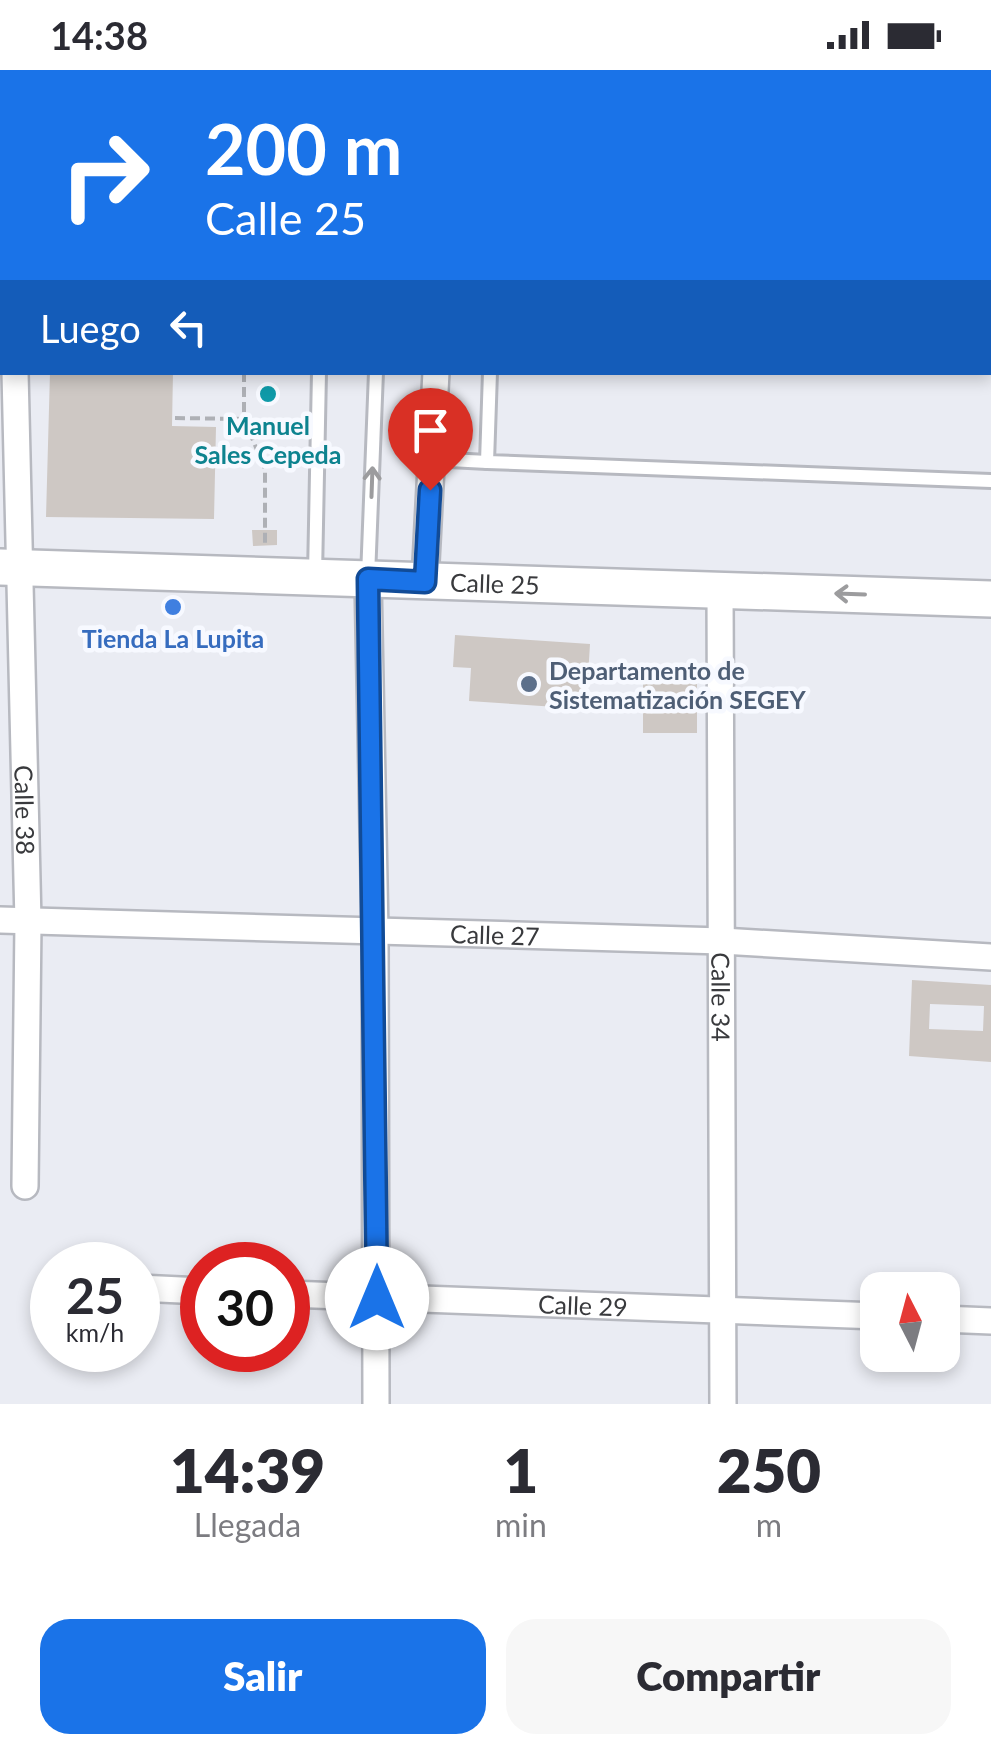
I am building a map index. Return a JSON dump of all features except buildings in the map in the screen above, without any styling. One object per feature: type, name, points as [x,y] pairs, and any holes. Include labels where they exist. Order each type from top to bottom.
[{"type":"street","name":"Calle 38","points":[[16,375],[9,568],[28,922],[25,1186]]},
{"type":"street","points":[[425,582],[436,375]]},
{"type":"street","name":"Calle 25","points":[[9,568],[991,599]]},
{"type":"street","points":[[368,579],[375,932],[376,1404]]},
{"type":"street","name":"Calle 34","points":[[720,590],[723,1404]]},
{"type":"street","name":"Calle 27","points":[[0,920],[722,941],[991,956]]},
{"type":"street","name":"Calle 29","points":[[310,1295],[860,1315]]},
{"type":"street","points":[[960,1320],[991,1321]]},
{"type":"lane","points":[[315,578],[319,375]]},
{"type":"lane","points":[[368,579],[376,375]]},
{"type":"lane","points":[[487,462],[490,375]]},
{"type":"lane","points":[[431,459],[991,481]]},
{"type":"path","points":[[244,375],[244,419],[264,469],[265,547]]},
{"type":"path","points":[[175,418],[244,419]]},
{"type":"place","name":"Manuel Sales Cepeda","points":[[268,394]]},
{"type":"place","name":"Tienda La Lupita","points":[[173,607]]},
{"type":"place","name":"Departamento de Sistematización SEGEY","points":[[529,684]]},
{"type":"route","points":[[377,1298],[368,579],[425,582],[430,490]]}]
